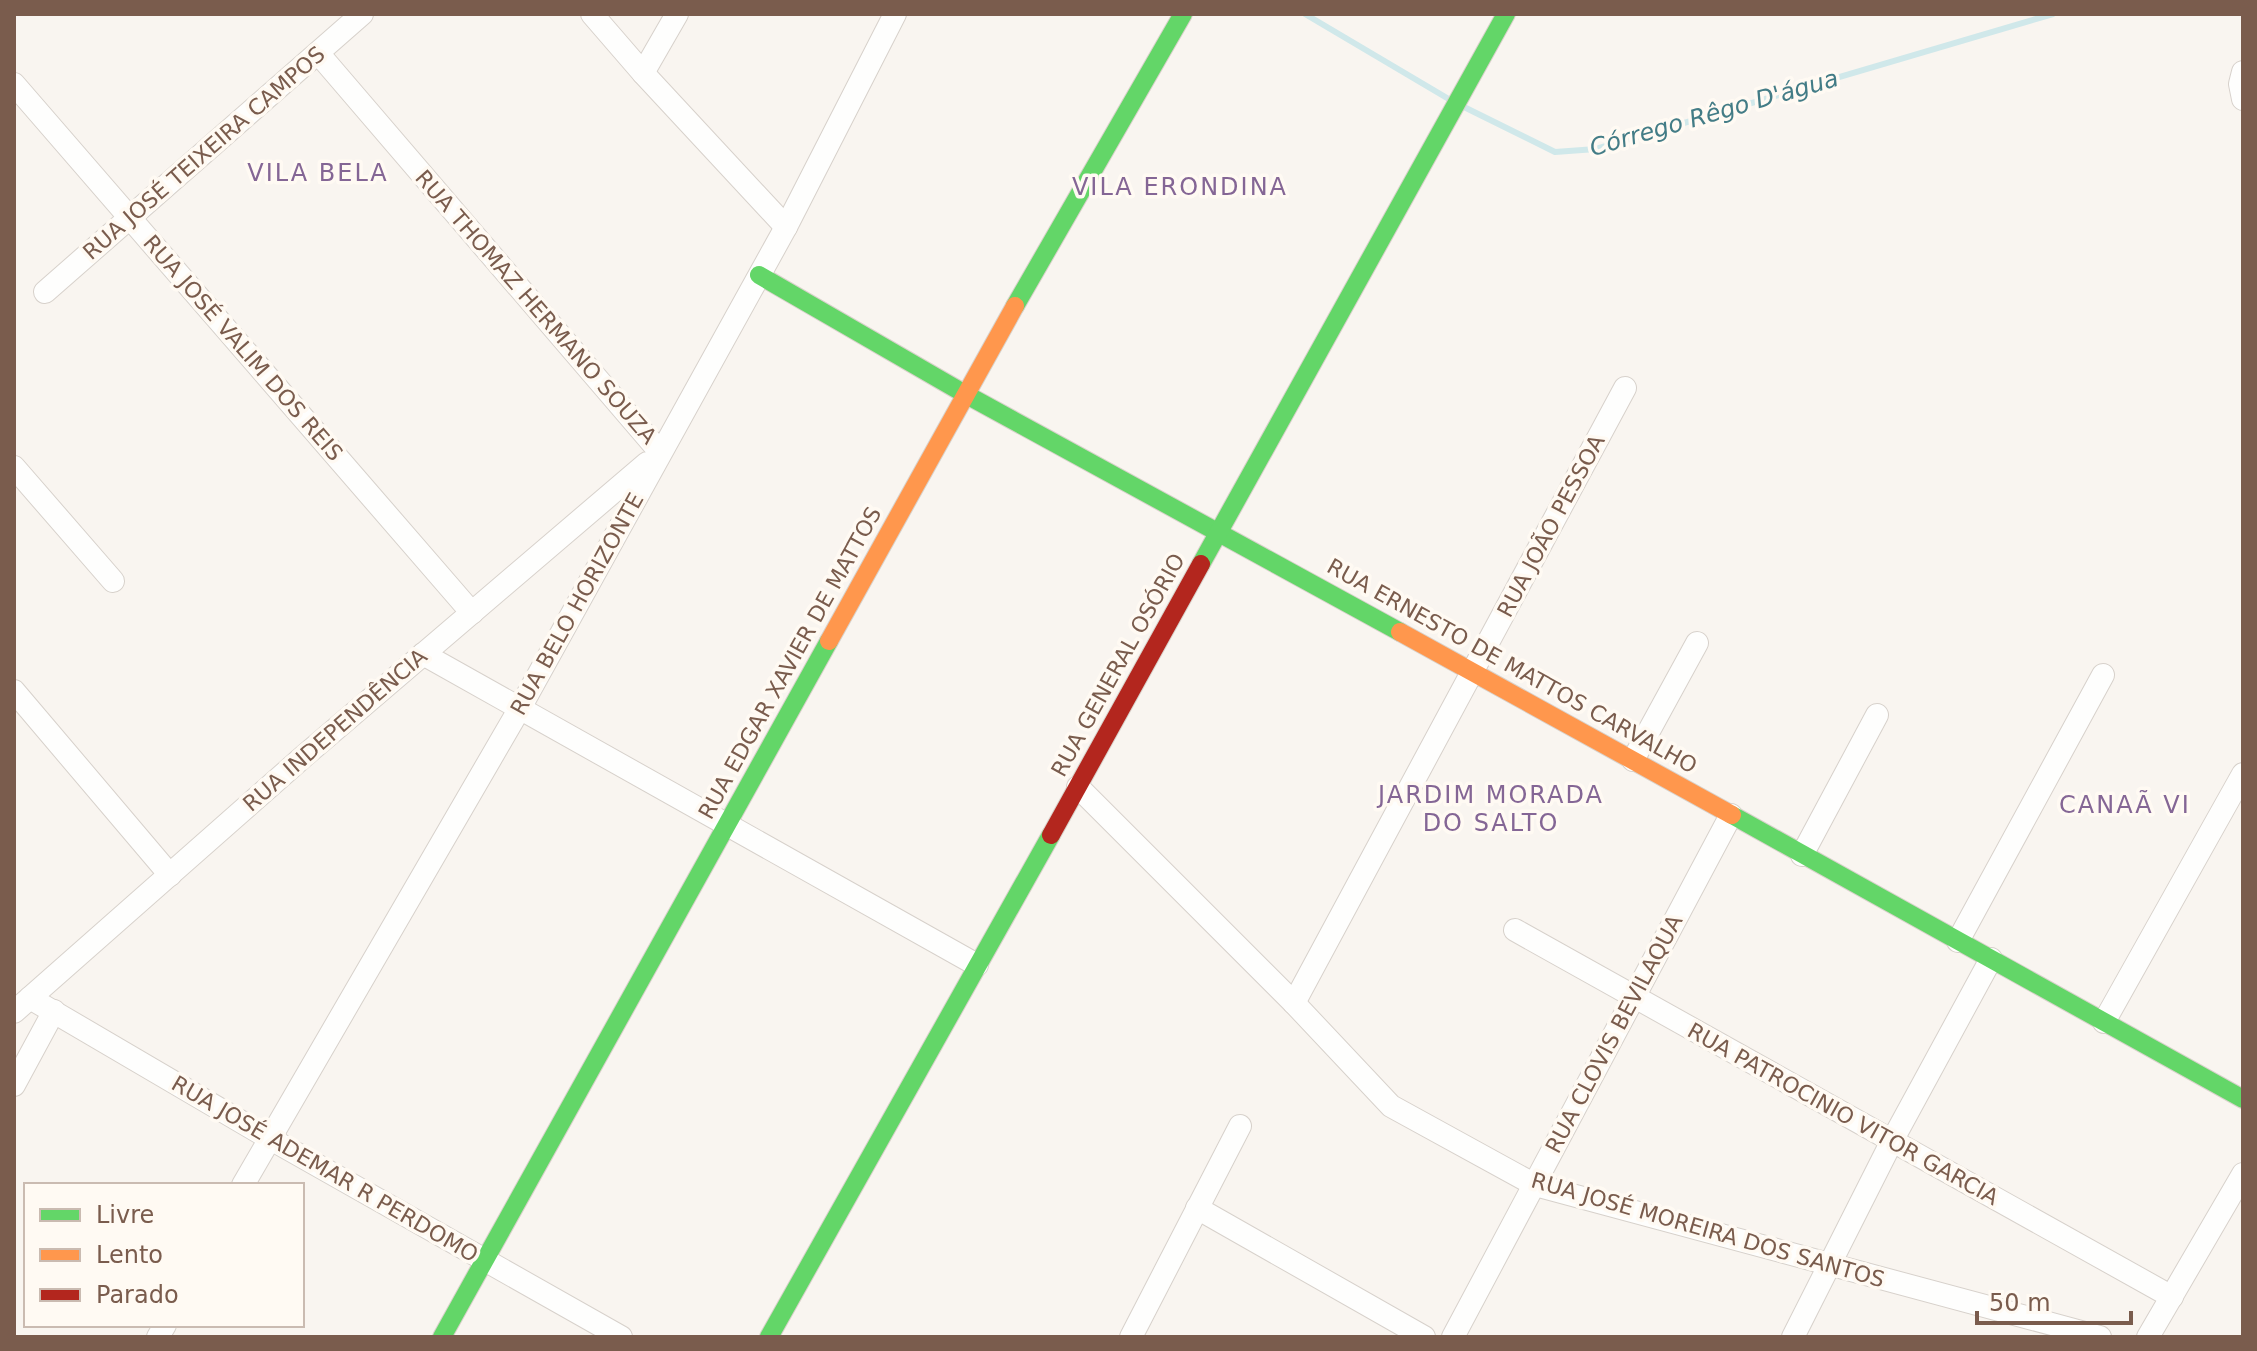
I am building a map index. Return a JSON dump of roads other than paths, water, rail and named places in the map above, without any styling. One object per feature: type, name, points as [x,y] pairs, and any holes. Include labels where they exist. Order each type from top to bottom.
[{"type":"street","name":"RUA JOSÉ TEIXEIRA CAMPOS","points":[[45,292],[362,14]]},
{"type":"street","points":[[592,14],[786,227]]},
{"type":"street","points":[[643,73],[677,14]]},
{"type":"street","name":"RUA BELO HORIZONTE","points":[[244,1183],[520,708],[786,227],[895,14]]},
{"type":"street","name":"RUA EDGAR XAVIER DE MATTOS","points":[[442,1337],[965,394],[1183,14]]},
{"type":"street","name":"RUA GENERAL OSÓRIO","points":[[769,1337],[1506,14]]},
{"type":"street","name":"RUA THOMAZ HERMANO SOUZA","points":[[318,53],[660,452]]},
{"type":"street","name":"RUA JOSÉ VALIM DOS REIS","points":[[14,84],[472,613]]},
{"type":"street","name":"RUA ERNESTO DE MATTOS CARVALHO","points":[[759,275],[965,394],[1219,531],[2243,1099]]},
{"type":"street","name":"RUA JOÃO PESSOA","points":[[1294,1003],[1625,388]]},
{"type":"street","name":"RUA INDEPENDÊNCIA","points":[[22,1005],[423,654],[660,452]]},
{"type":"street","points":[[14,467],[113,581]]},
{"type":"street","points":[[1633,760],[1697,643]]},
{"type":"street","points":[[423,654],[977,965]]},
{"type":"street","points":[[1958,941],[2103,675]]},
{"type":"street","points":[[14,691],[170,875]]},
{"type":"street","points":[[1802,855],[1877,715]]},
{"type":"street","points":[[2104,1022],[2243,774]]},
{"type":"street","name":"RUA JOSÉ MOREIRA DOS SANTOS","points":[[1078,787],[1294,1003],[1391,1106],[1535,1185],[2100,1337]]},
{"type":"street","name":"RUA CLOVIS BEVILAQUA","points":[[1453,1337],[1731,815]]},
{"type":"street","name":"RUA PATROCINIO VITOR GARCIA","points":[[1515,930],[2172,1297]]},
{"type":"street","points":[[1793,1337],[1892,1141],[1991,959]]},
{"type":"street","name":"RUA JOSÉ ADEMAR R PERDOMO","points":[[22,1005],[54,1011],[269,1138],[621,1337]]},
{"type":"street","points":[[14,1085],[22,1050],[54,1011]]},
{"type":"street","points":[[1131,1337],[1240,1126]]},
{"type":"street","points":[[2148,1337],[2243,1174]]},
{"type":"street","points":[[1197,1208],[1424,1337]]},
{"type":"waterway","name":"Córrego Rêgo D'água","points":[[1305,14],[1447,98]]},
{"type":"waterway","name":"Córrego Rêgo D'água","points":[[1464,107],[1555,152],[1596,149],[2053,14]]},
{"type":"district","name":"VILA BELA","points":[[318,173]]},
{"type":"district","name":"VILA ERONDINA","points":[[1180,187]]},
{"type":"district","name":"CANAÃ VI","points":[[2125,805]]},
{"type":"district","name":"JARDIM MORADA DO SALTO","points":[[1491,809]]}]
